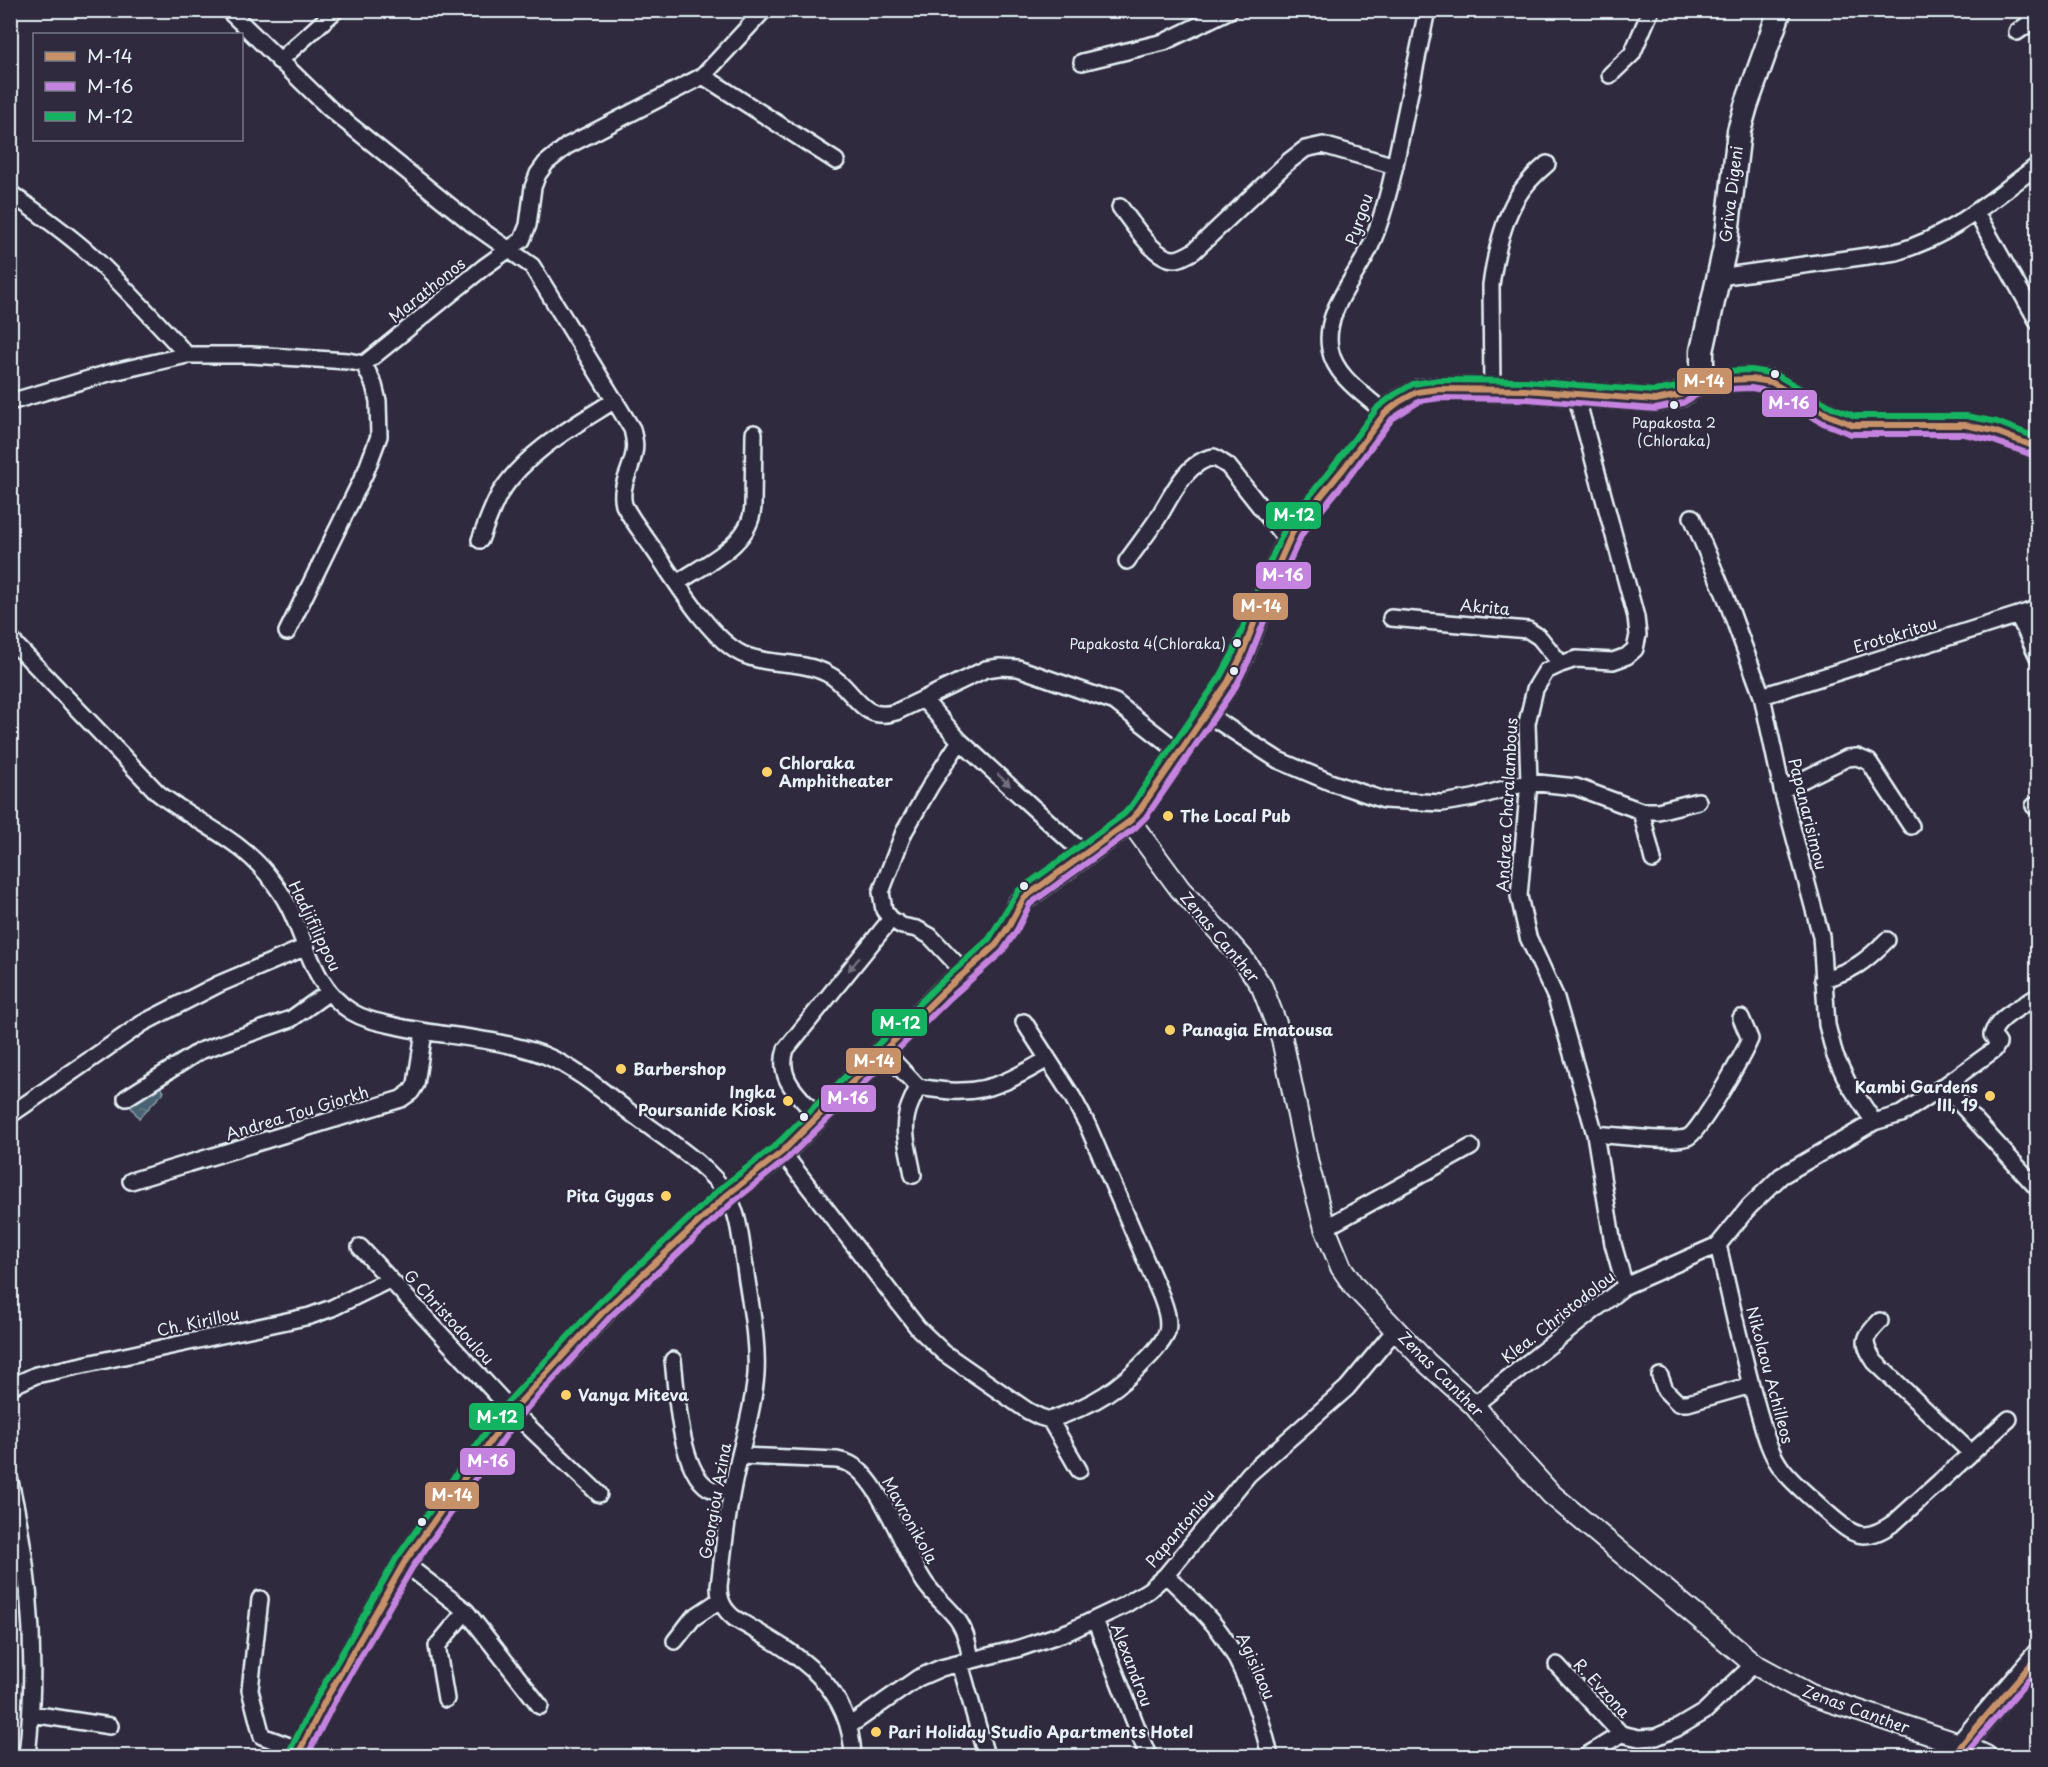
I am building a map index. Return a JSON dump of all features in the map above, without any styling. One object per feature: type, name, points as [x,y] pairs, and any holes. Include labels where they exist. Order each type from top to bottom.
[{"type":"main road","name":"Griva Digeni","points":[[1702,381],[1702,351],[1726,243],[1739,131],[1780,10]]},
{"type":"main road","points":[[298,1753],[326,1699],[404,1563],[512,1411],[605,1310],[727,1195],[782,1152],[943,992],[1003,936],[1024,898],[1130,821],[1146,802],[1207,714],[1241,657],[1294,530],[1385,413],[1399,402],[1417,392],[1438,389],[1492,389],[1655,400],[1680,395],[1702,381],[1751,379],[1771,382],[1828,416],[1853,425],[1965,425],[1994,431],[2037,448]]},
{"type":"main road","points":[[1957,1751],[2037,1655]]},
{"type":"street","points":[[228,10],[339,116],[471,224],[532,266],[632,429],[635,444],[632,462],[622,487],[621,495],[624,505],[676,583],[720,638],[732,648],[767,661],[815,668],[827,673],[868,711],[877,715],[887,715],[924,700],[986,669],[1018,668],[1115,702],[1179,752]]},
{"type":"street","points":[[279,61],[336,10]]},
{"type":"street","name":"Marathonos","points":[[364,364],[484,267],[522,240],[533,187],[538,174],[551,159],[567,146],[703,76],[764,10]]},
{"type":"street","points":[[1082,62],[1164,42],[1230,10]]},
{"type":"street","name":"Pyrgou","points":[[1385,413],[1344,378],[1330,350],[1329,337],[1335,312],[1372,243],[1395,166],[1427,10]]},
{"type":"street","points":[[1610,75],[1632,54],[1651,10]]},
{"type":"street","points":[[2017,32],[2037,17]]},
{"type":"street","points":[[703,76],[836,161]]},
{"type":"street","points":[[1120,207],[1154,249],[1168,258],[1178,259],[1194,251],[1262,186],[1305,149],[1323,146],[1395,166]]},
{"type":"street","points":[[1492,389],[1492,273],[1505,225],[1515,200],[1530,179],[1547,164]]},
{"type":"street","points":[[1719,277],[1896,252],[1916,247],[1976,212],[2037,165]]},
{"type":"street","points":[[10,193],[90,254],[133,296],[187,355]]},
{"type":"street","points":[[1976,212],[2037,322]]},
{"type":"street","points":[[10,402],[109,373],[187,355],[251,355],[339,360],[364,364],[374,385],[378,401],[379,436],[366,471],[287,632]]},
{"type":"street","points":[[1561,664],[1576,659],[1613,661],[1627,656],[1635,649],[1638,635],[1636,617],[1576,395]]},
{"type":"street","points":[[480,540],[500,494],[531,457],[562,433],[615,400]]},
{"type":"street","points":[[676,583],[735,544],[749,527],[753,506],[754,433]]},
{"type":"street","points":[[1127,561],[1157,520],[1181,480],[1200,462],[1214,457],[1228,466],[1288,542]]},
{"type":"street","name":"Papanarisimou","points":[[1692,517],[1726,598],[1762,696],[1782,790],[1821,936],[1827,1025],[1835,1056],[1848,1083],[1874,1122]]},
{"type":"street","name":"Erotokritou","points":[[1762,696],[2037,608]]},
{"type":"street","points":[[2018,615],[2037,657]]},
{"type":"street","name":"Akrita","points":[[1391,618],[1528,630],[1539,637],[1561,664]]},
{"type":"street","name":"Hadjifilippou","points":[[10,639],[158,793],[178,809],[235,844],[252,858],[278,888],[289,905],[321,980],[329,992],[351,1011],[368,1020],[424,1032],[499,1042],[532,1051],[562,1064],[673,1144],[711,1176],[727,1195]]},
{"type":"street","name":"Andrea Charalambous","points":[[1561,664],[1546,671],[1535,689],[1530,704],[1527,723],[1529,782],[1519,896],[1528,937],[1556,998],[1595,1134],[1613,1244],[1625,1286]]},
{"type":"street","points":[[924,700],[960,741],[1084,854]]},
{"type":"street","points":[[1207,714],[1278,760],[1384,801],[1442,803],[1473,798],[1529,782],[1576,787],[1641,811],[1659,811],[1698,801]]},
{"type":"street","points":[[960,741],[904,832],[881,892],[884,910],[891,919],[902,926],[917,929],[930,936],[965,973]]},
{"type":"street","points":[[1782,790],[1847,758],[1857,757],[1869,762],[1911,826]]},
{"type":"street","points":[[1641,811],[1653,860]]},
{"type":"street","name":"Zenas Canther","points":[[1130,821],[1180,889],[1224,936],[1262,987],[1281,1039],[1324,1228],[1341,1268],[1354,1286],[1427,1363],[1474,1405],[1551,1494],[1754,1664],[1811,1695],[1957,1751],[1986,1756]]},
{"type":"street","points":[[818,1118],[787,1081],[783,1070],[786,1049],[891,919]]},
{"type":"street","points":[[1823,979],[1848,972],[1873,954],[1887,940]]},
{"type":"street","points":[[10,1115],[143,1023],[219,984],[306,947]]},
{"type":"street","points":[[126,1098],[200,1051],[291,1019],[329,992]]},
{"type":"street","name":"Klea. Christodolou","points":[[1474,1405],[1625,1286],[1718,1245],[1749,1207],[1781,1176],[1874,1122],[1900,1114],[1994,1050],[1998,1042],[1992,1035],[1994,1027],[2003,1018],[2037,996]]},
{"type":"street","points":[[1595,1134],[1678,1139],[1692,1134],[1732,1074],[1750,1039],[1741,1018]]},
{"type":"street","points":[[782,1152],[918,1328],[944,1353],[1040,1417],[1050,1419],[1102,1398],[1128,1379],[1163,1341],[1167,1333],[1168,1322],[1161,1296],[1087,1124],[1024,1022]]},
{"type":"street","name":"Andrea Tou Giorkh","points":[[131,1181],[401,1099],[411,1092],[416,1084],[424,1032]]},
{"type":"street","points":[[884,1051],[918,1088],[959,1091],[994,1087],[1010,1081],[1048,1059]]},
{"type":"street","points":[[1944,1086],[2037,1189]]},
{"type":"street","points":[[914,1175],[905,1121],[907,1111],[918,1088]]},
{"type":"street","points":[[1324,1228],[1471,1147]]},
{"type":"street","name":"Georgiou Azina","points":[[720,1600],[719,1586],[732,1489],[754,1391],[756,1353],[739,1232],[727,1195]]},
{"type":"street","name":"Nikolaou Achilleos","points":[[1718,1245],[1751,1385],[1768,1441],[1782,1469],[1846,1530],[1867,1536],[1874,1535],[1895,1522],[2009,1419]]},
{"type":"street","name":"G Christodoulou","points":[[360,1247],[512,1411],[599,1494]]},
{"type":"street","name":"Ch. Kirillou","points":[[10,1387],[36,1375],[310,1316],[332,1308],[389,1280]]},
{"type":"street","points":[[1880,1321],[1865,1338],[1865,1344],[1875,1362],[1971,1453]]},
{"type":"street","name":"Papantoniou","points":[[849,1726],[918,1678],[940,1668],[1020,1648],[1095,1620],[1137,1599],[1166,1575],[1249,1474],[1347,1388],[1396,1329]]},
{"type":"street","points":[[673,1360],[684,1448],[699,1481],[715,1491],[732,1489]]},
{"type":"street","points":[[1660,1376],[1665,1390],[1678,1403],[1688,1403],[1751,1385]]},
{"type":"street","points":[[1050,1419],[1079,1470]]},
{"type":"street","name":"Mavronikola","points":[[740,1456],[837,1460],[849,1463],[867,1479],[925,1583],[960,1622],[965,1632],[966,1661],[986,1756]]},
{"type":"street","points":[[10,1481],[20,1526],[28,1602],[33,1684],[27,1756]]},
{"type":"street","points":[[404,1563],[466,1611],[540,1706]]},
{"type":"street","name":"Agisilaou","points":[[1166,1575],[1210,1620],[1231,1649],[1258,1716],[1270,1756]]},
{"type":"street","points":[[260,1599],[250,1690],[262,1736],[298,1753]]},
{"type":"street","points":[[675,1641],[693,1618],[720,1600],[726,1612],[734,1618],[788,1649],[813,1669],[839,1703],[849,1726],[853,1756]]},
{"type":"street","points":[[446,1700],[437,1646],[466,1611]]},
{"type":"street","name":"Alexandrou","points":[[1095,1620],[1149,1756]]},
{"type":"street","name":"R. Evzona","points":[[1557,1665],[1621,1734],[1639,1738],[1656,1737],[1704,1712],[1754,1664]]},
{"type":"street","points":[[32,1714],[110,1726]]},
{"type":"street","name":"R. Evzona","points":[[1586,1756],[1621,1734]]},
{"type":"water","points":[[159,1084],[164,1092],[139,1118],[127,1102]]},
{"type":"transit line","name":"M-12","points":[[289,1752],[318,1695],[396,1559],[505,1405],[599,1303],[721,1188],[776,1145],[937,986],[989,939],[1018,891],[1124,814],[1132,805],[1220,677],[1233,653],[1259,586],[1287,524],[1378,407],[1413,384],[1439,380],[1526,381],[1654,391],[1677,387],[1700,372],[1751,370],[1775,374],[1832,407],[1855,416],[1966,416],[1997,422],[2038,438]]},
{"type":"transit line","name":"M-14","points":[[297,1756],[326,1699],[404,1563],[512,1411],[605,1310],[727,1195],[782,1152],[943,992],[996,945],[1024,898],[1130,821],[1139,811],[1228,682],[1241,657],[1294,529],[1385,413],[1399,402],[1417,392],[1439,389],[1526,390],[1655,400],[1680,395],[1702,381],[1751,379],[1771,382],[1828,415],[1853,425],[1965,425],[1994,431],[2038,448]]},
{"type":"transit line","name":"M-16","points":[[307,1756],[334,1703],[412,1568],[519,1417],[611,1316],[733,1202],[788,1158],[949,999],[1002,952],[1017,930],[1030,904],[1135,828],[1146,817],[1236,686],[1302,534],[1392,419],[1420,401],[1440,398],[1526,399],[1655,409],[1683,403],[1705,390],[1751,388],[1768,391],[1823,423],[1851,434],[1964,434],[1991,440],[2035,456]]},
{"type":"transit line","name":"M-14","points":[[1952,1756],[2038,1656]]},
{"type":"transit line","name":"M-16","points":[[1963,1756],[2038,1669]]},
{"type":"place","name":"Papakosta 2 (Chloraka)","points":[[1674,405]]},
{"type":"place","name":"Papakosta 4(Chloraka)","points":[[1237,643]]},
{"type":"place","name":"Chloraka Amphitheater","points":[[767,772]]},
{"type":"place","name":"The Local Pub","points":[[1168,816]]},
{"type":"place","name":"Panagia Ematousa","points":[[1170,1030]]},
{"type":"place","name":"Barbershop","points":[[621,1069]]},
{"type":"place","name":"Kambi Gardens III, 19","points":[[1990,1096]]},
{"type":"place","name":"Ingka Poursanide Kiosk","points":[[788,1101]]},
{"type":"place","name":"Pita Gygas","points":[[666,1196]]},
{"type":"place","name":"Vanya Miteva","points":[[566,1395]]},
{"type":"place","name":"Pari Holiday Studio Apartments Hotel","points":[[876,1732]]}]
